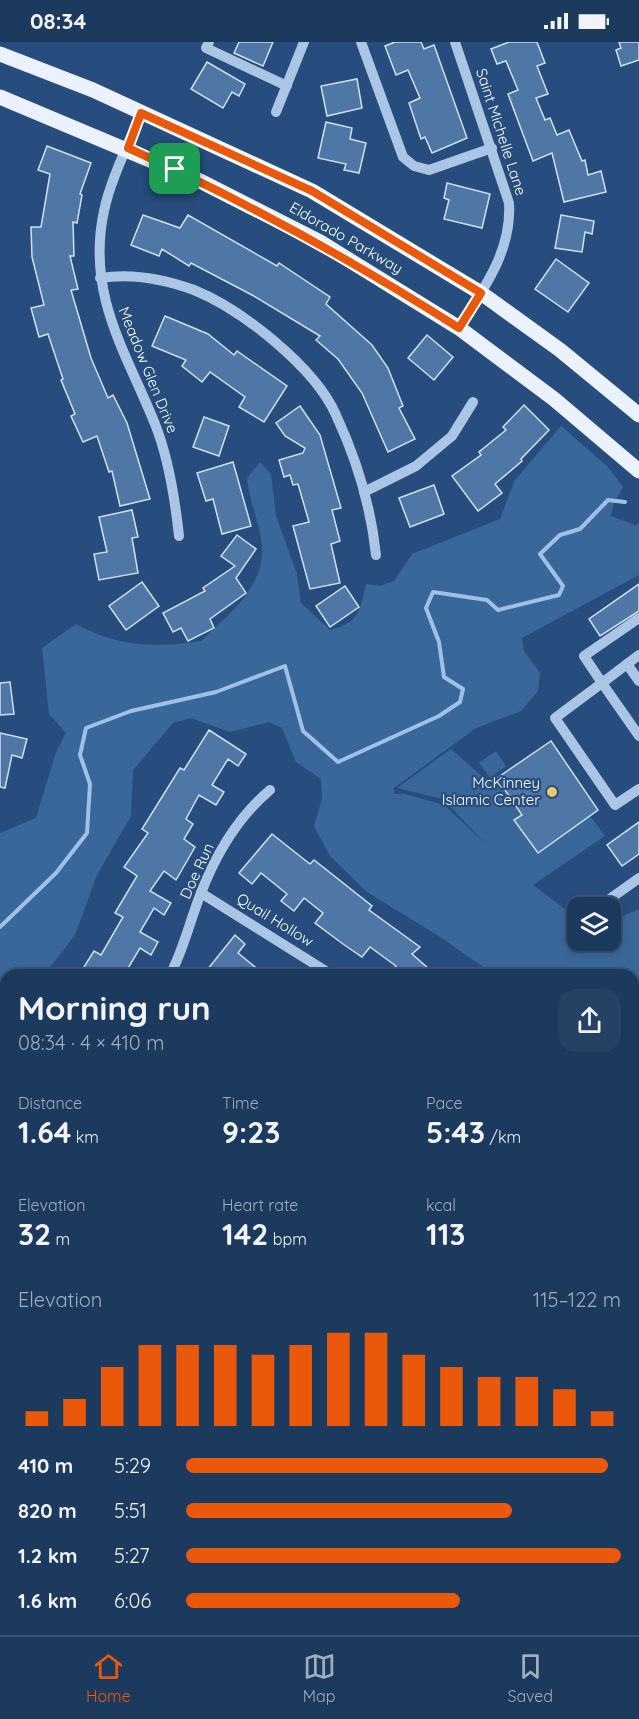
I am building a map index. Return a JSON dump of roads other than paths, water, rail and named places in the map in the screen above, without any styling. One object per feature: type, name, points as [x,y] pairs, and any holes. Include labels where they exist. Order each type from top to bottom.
[{"type":"main road","name":"Eldorado Parkway","points":[[0,54],[93,90],[312,191],[481,293],[560,350],[639,415]]},
{"type":"main road","name":"Eldorado Parkway","points":[[0,97],[128,148],[200,181],[310,237],[459,328],[547,393],[639,471]]},
{"type":"street","points":[[209,42],[206,48],[286,86]]},
{"type":"street","points":[[276,112],[304,42]]},
{"type":"street","points":[[361,42],[403,157],[414,166],[429,170],[492,148]]},
{"type":"street","name":"Saint Michelle Lane","points":[[456,42],[509,203],[511,225],[503,252],[459,328]]},
{"type":"street","name":"Meadow Glen Drive","points":[[141,113],[104,211],[100,278],[119,347],[155,424],[164,451],[179,536]]},
{"type":"street","points":[[100,278],[118,275],[168,282],[195,291],[263,332],[301,366],[336,413],[364,492],[373,527],[376,555]]},
{"type":"street","points":[[364,492],[416,466],[452,436],[473,402]]},
{"type":"street","points":[[639,618],[584,656],[639,736]]},
{"type":"street","points":[[639,656],[555,718],[615,805],[639,789]]},
{"type":"street","points":[[627,664],[639,681]]},
{"type":"street","name":"Doe Run","points":[[173,969],[186,940],[201,893],[232,832],[247,811],[270,790]]},
{"type":"street","points":[[612,897],[639,878]]},
{"type":"street","name":"Quail Hollow","points":[[201,893],[322,969]]},
{"type":"waterway","points":[[0,927],[56,873],[87,833],[90,784],[80,755],[86,728],[131,711],[216,692],[285,666],[303,731],[338,762],[439,716],[460,702],[463,689],[444,677],[439,642],[426,608],[433,592],[487,600],[498,610],[559,595],[563,586],[540,554],[560,535],[580,529],[608,500],[625,502]]},
{"type":"place","name":"McKinney Islamic Center","points":[[552,792]]}]
